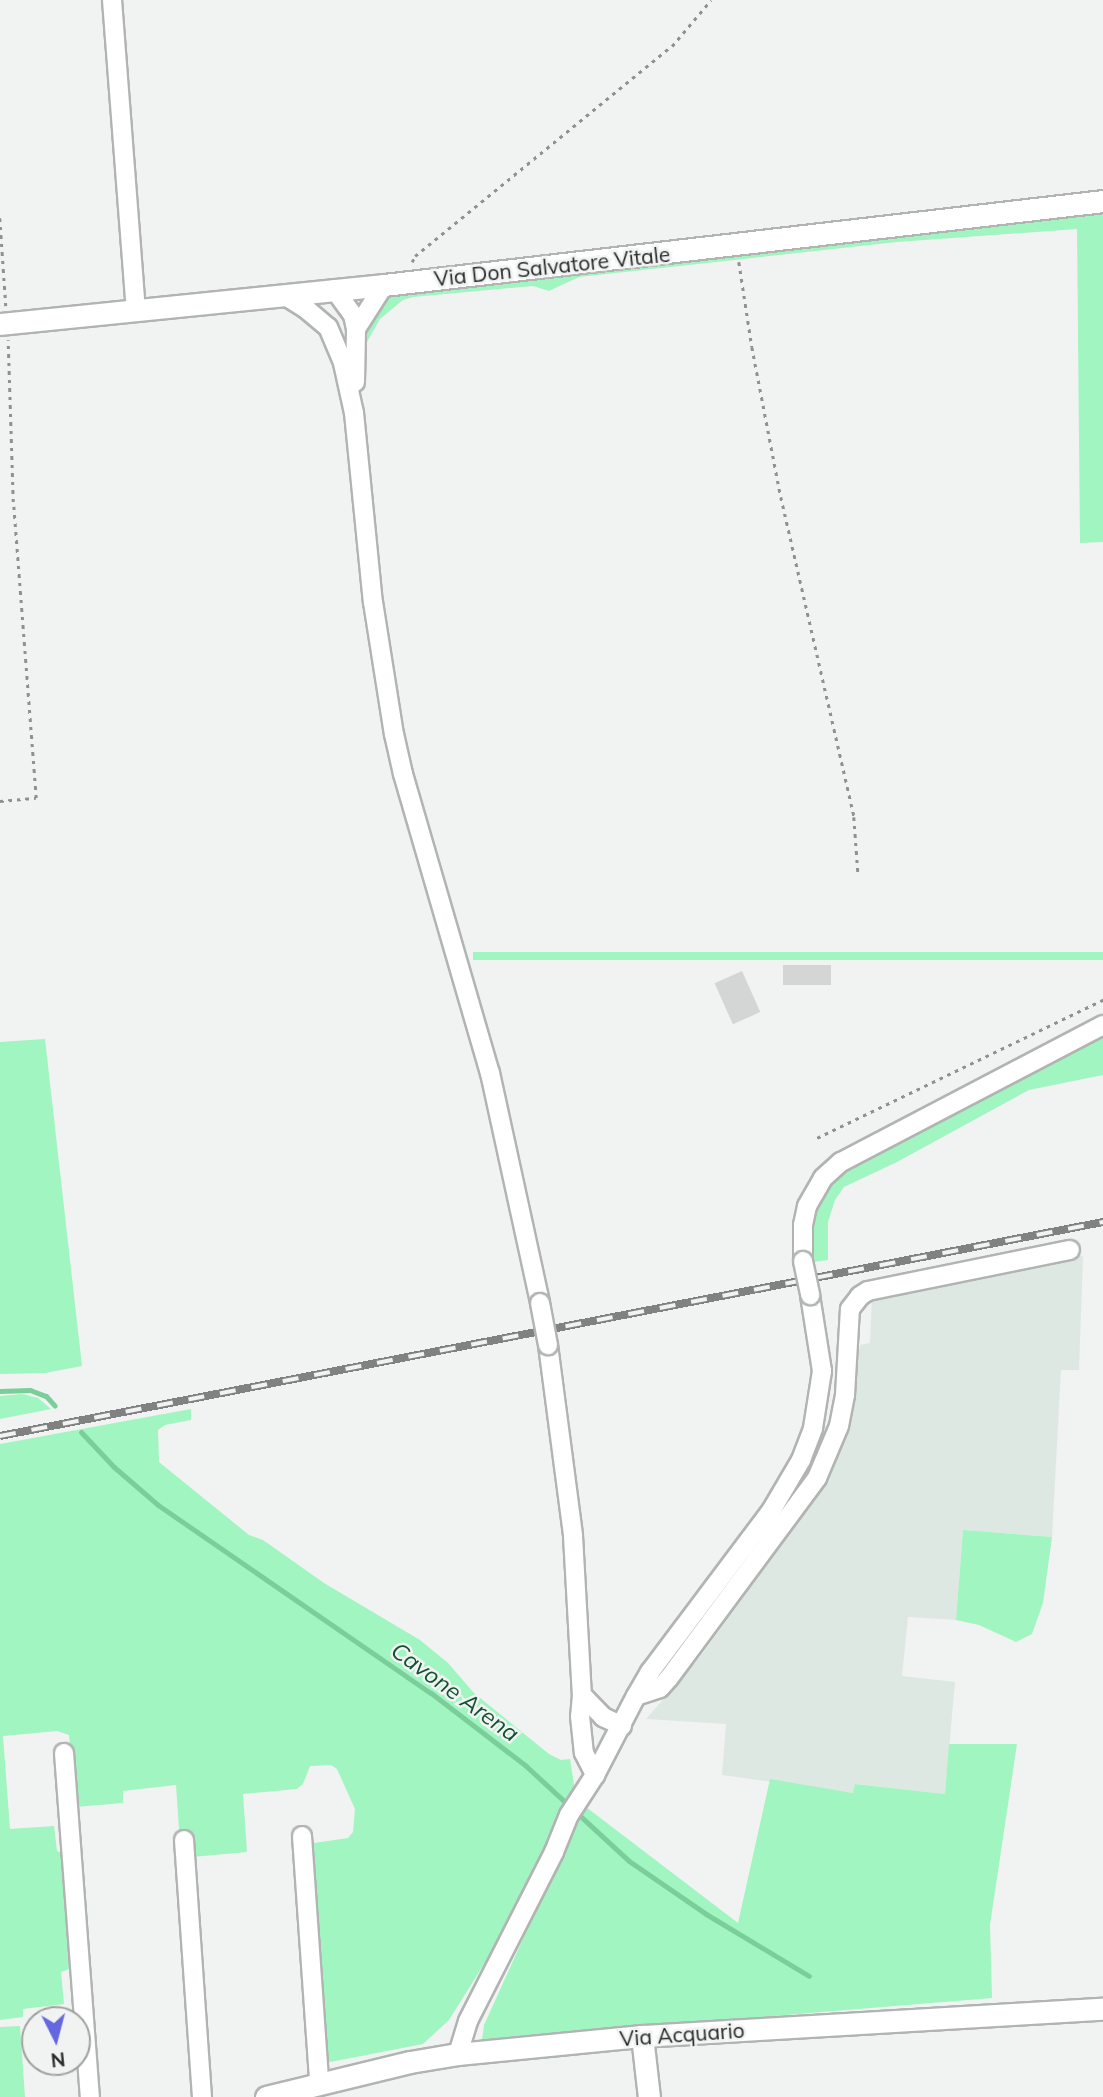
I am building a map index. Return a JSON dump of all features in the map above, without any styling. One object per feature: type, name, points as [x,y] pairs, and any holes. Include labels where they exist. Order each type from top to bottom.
[{"type":"street","points":[[112,0],[136,311]]},
{"type":"street","name":"Via Don Salvatore Vitale","points":[[4,324],[384,285],[1103,201]]},
{"type":"street","points":[[356,329],[384,285]]},
{"type":"street","points":[[321,321],[334,289]]},
{"type":"street","points":[[334,289],[353,314],[356,329],[354,414]]},
{"type":"street","points":[[284,295],[321,321],[335,339],[344,363],[354,414],[373,602],[394,734],[490,1073],[548,1345],[573,1536],[582,1695],[580,1716],[584,1753],[595,1775]]},
{"type":"street","points":[[458,2054],[468,2021],[554,1853],[569,1815],[580,1793],[595,1775],[636,1696],[650,1672],[771,1511],[801,1460],[813,1428],[822,1371],[803,1261],[803,1225],[807,1206],[823,1178],[841,1162],[1103,1025]]},
{"type":"street","points":[[636,1696],[660,1688],[669,1678],[817,1478],[839,1426],[845,1395],[850,1309],[860,1296],[867,1291],[1070,1250]]},
{"type":"street","points":[[582,1695],[603,1717],[622,1726]]},
{"type":"street","points":[[64,1753],[90,2097]]},
{"type":"street","points":[[302,1836],[319,2082]]},
{"type":"street","points":[[184,1840],[202,2097]]},
{"type":"street","name":"Via Acquario","points":[[267,2097],[319,2082],[458,2054],[642,2036],[1103,2009]]},
{"type":"street","points":[[642,2036],[649,2097]]},
{"type":"path","points":[[405,282],[415,256],[663,54],[711,0]]},
{"type":"path","points":[[0,218],[14,516],[36,798],[0,801]]},
{"type":"path","points":[[736,245],[781,497],[853,817],[858,872]]},
{"type":"path","points":[[817,1138],[1103,1000]]},
{"type":"shaded area","points":[[1083,1256],[1079,1370],[1061,1370],[1052,1537],[963,1530],[956,1620],[908,1617],[902,1676],[955,1682],[945,1794],[856,1784],[854,1793],[722,1775],[726,1724],[646,1719],[700,1657],[811,1505],[834,1464],[850,1414],[860,1345],[870,1343],[872,1298]]},
{"type":"green space","points":[[1103,211],[1103,542],[1080,543],[1077,229],[897,242],[579,277],[549,291],[533,286],[413,297],[403,300],[380,319],[367,342],[365,334],[385,301],[395,293]]},
{"type":"green space","points":[[473,952],[1103,952],[1103,960],[473,960]]},
{"type":"green space","points":[[1103,1033],[1103,1075],[1029,1090],[897,1162],[844,1187],[835,1200],[828,1222],[828,1260],[806,1263],[805,1254],[817,1198],[847,1165]]},
{"type":"green space","points":[[45,1039],[82,1366],[45,1373],[0,1374],[0,1042]]},
{"type":"green space","points":[[22,1394],[38,1398],[51,1409],[0,1419],[0,1396]]},
{"type":"green space","points":[[191,1409],[191,1420],[165,1425],[158,1430],[159,1462],[249,1535],[263,1540],[324,1583],[420,1640],[448,1663],[474,1693],[549,1754],[561,1760],[570,1759],[575,1791],[506,1929],[449,2020],[423,2044],[325,2063],[310,1850],[314,1843],[348,1838],[353,1832],[355,1809],[337,1769],[331,1765],[310,1766],[303,1784],[297,1789],[243,1794],[247,1852],[181,1858],[176,1785],[123,1791],[123,1803],[76,1807],[69,1735],[57,1731],[3,1736],[10,1829],[54,1826],[57,1851],[64,1854],[72,1968],[61,1972],[64,2004],[21,2006],[21,2017],[0,2020],[0,1444]]},
{"type":"green space","points":[[963,1530],[1052,1537],[1043,1603],[1032,1634],[1016,1642],[979,1625],[956,1620]]},
{"type":"green space","points":[[949,1744],[1017,1744],[990,1925],[992,1998],[482,2040],[484,2025],[576,1822],[572,1818],[582,1804],[738,1923],[770,1779],[853,1793],[855,1784],[945,1794]]},
{"type":"green space","points":[[20,2026],[21,2076],[24,2076],[25,2097],[0,2097],[0,2027]]},
{"type":"building","points":[[783,965],[831,965],[831,985],[783,985]]},
{"type":"building","points":[[742,971],[760,1012],[733,1024],[715,983]]},
{"type":"waterway","name":"Cavone Arena","points":[[0,1391],[30,1390],[46,1396],[55,1406]]},
{"type":"waterway","name":"Cavone Arena","points":[[81,1432],[114,1467],[158,1505],[431,1693],[526,1766],[629,1861],[706,1914],[809,1976]]},
{"type":"railway","points":[[0,1436],[1103,1222]]}]
